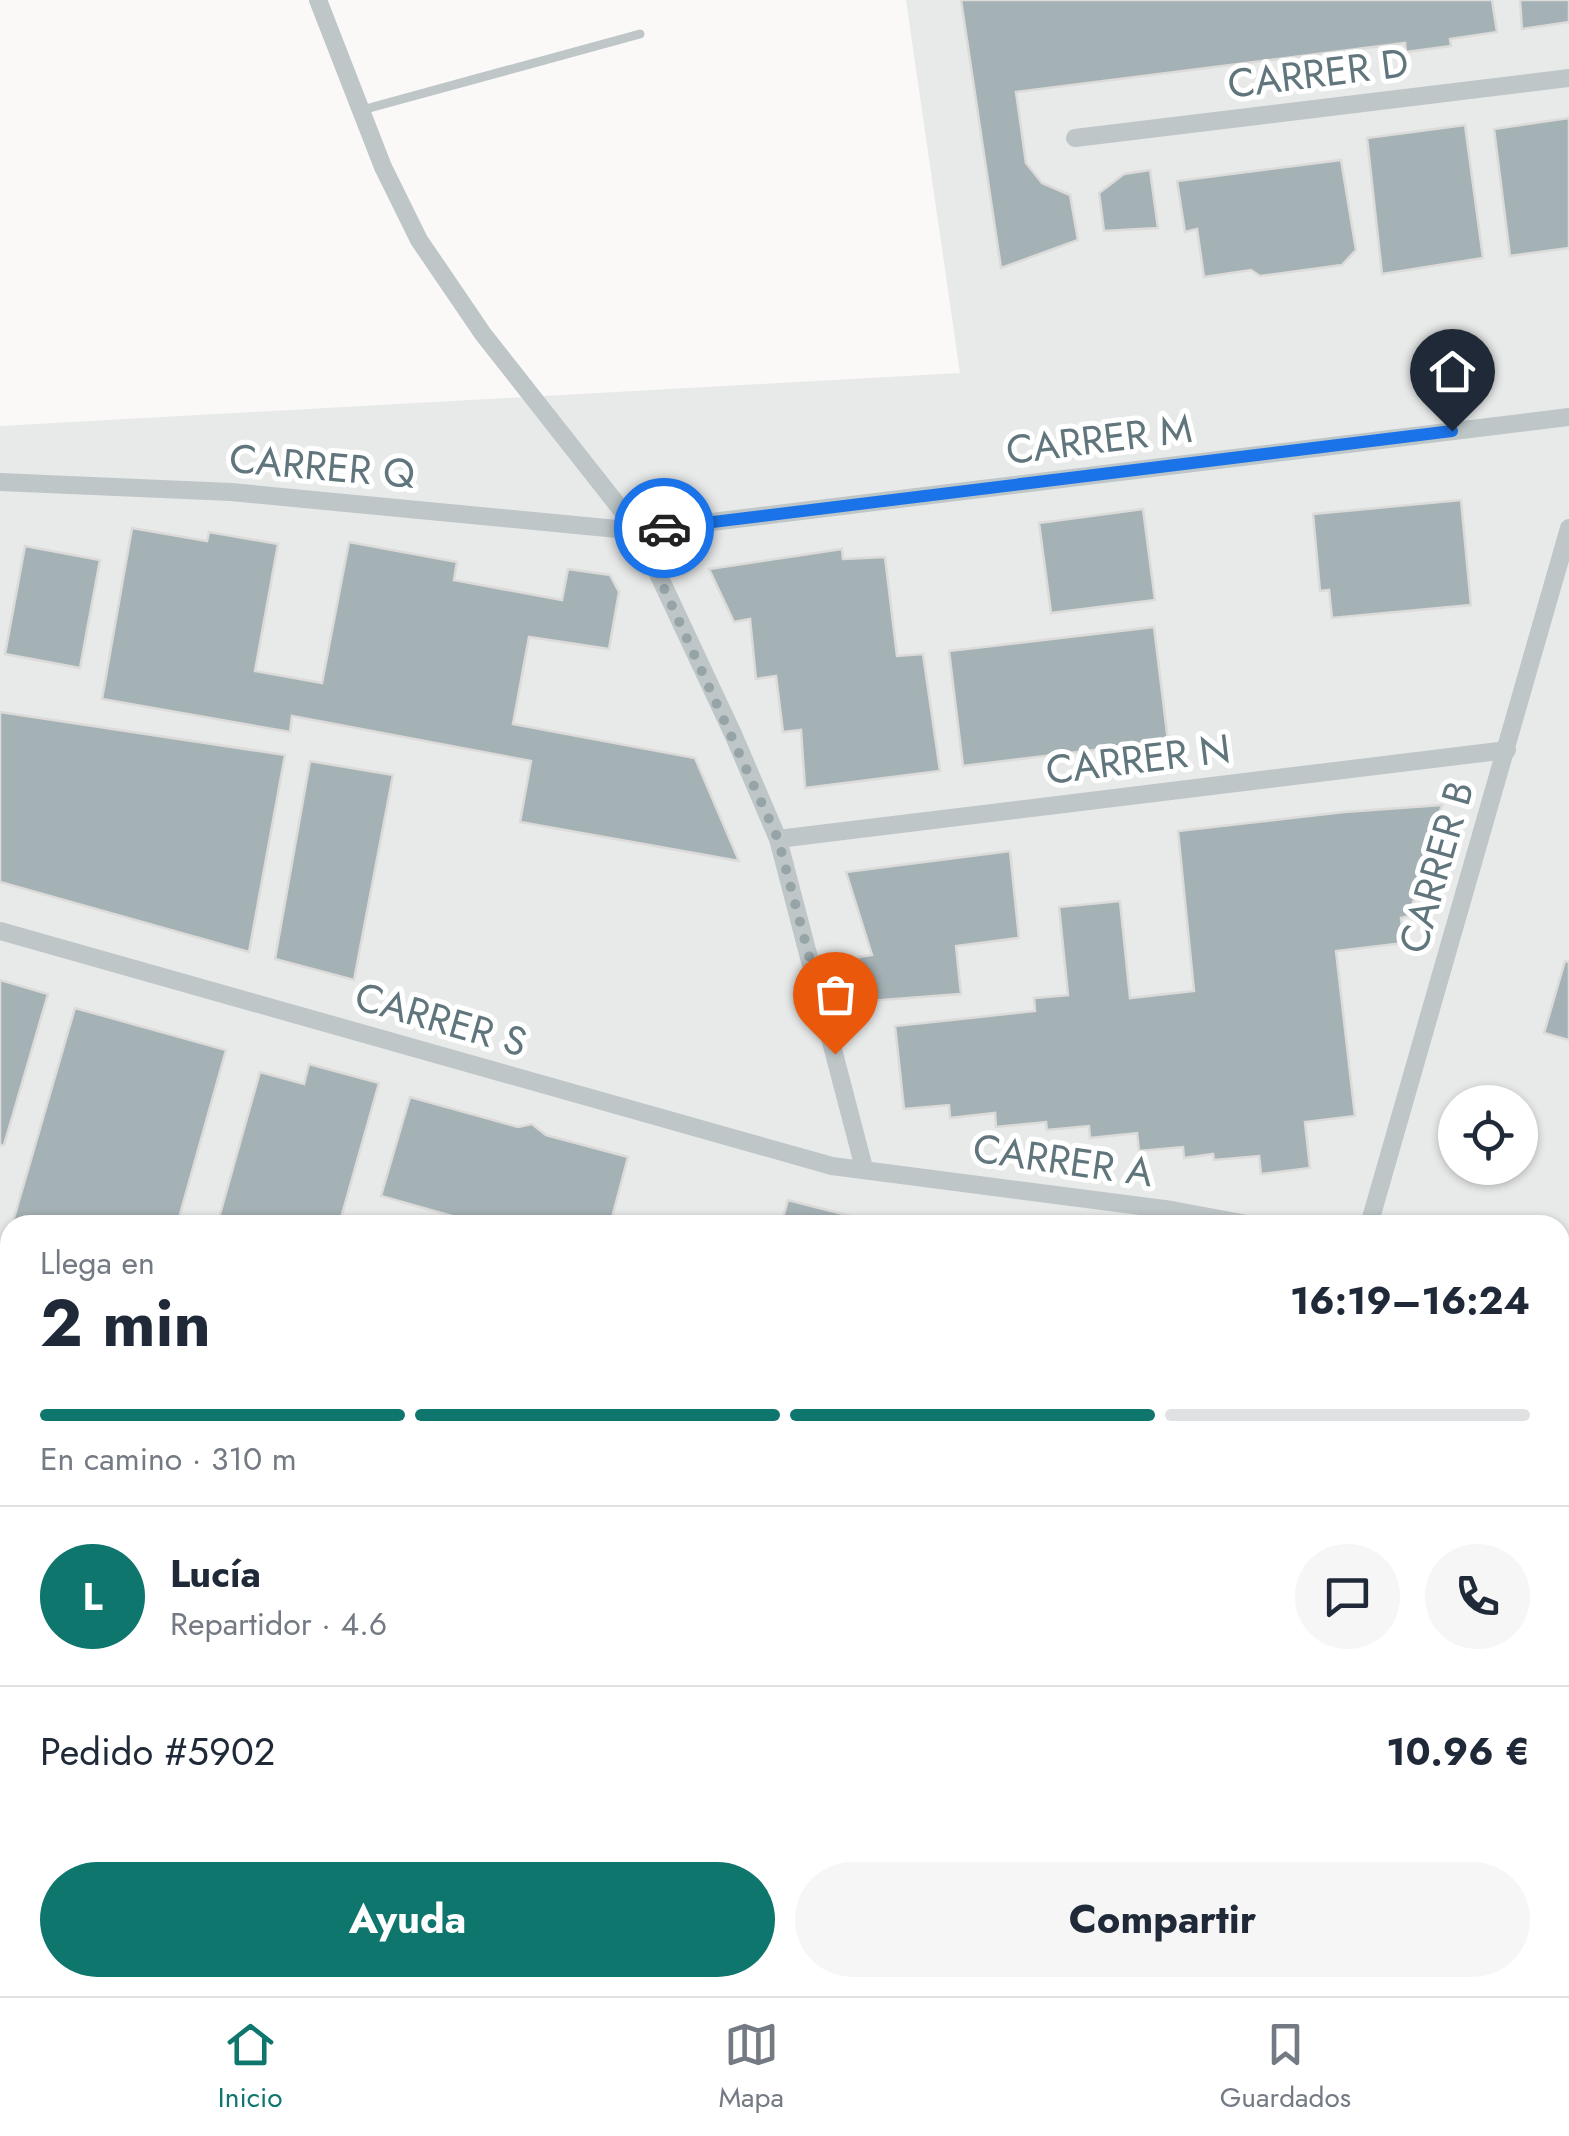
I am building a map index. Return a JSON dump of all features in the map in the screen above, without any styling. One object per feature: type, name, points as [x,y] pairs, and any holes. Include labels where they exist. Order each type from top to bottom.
[{"type":"street","points":[[318,0],[382,168],[419,240],[483,334],[638,531],[778,839],[864,1168]]},
{"type":"street","name":"CARRER D","points":[[1075,138],[1569,78]]},
{"type":"street","name":"CARRER M","points":[[638,531],[1569,416]]},
{"type":"street","name":"CARRER Q","points":[[0,482],[230,492],[638,531]]},
{"type":"street","name":"CARRER B","points":[[1372,1215],[1569,528]]},
{"type":"street","name":"CARRER N","points":[[778,839],[1507,750]]},
{"type":"street","name":"CARRER S","points":[[0,931],[832,1166],[864,1168]]},
{"type":"street","name":"CARRER A","points":[[864,1168],[1150,1215]]},
{"type":"lane","points":[[362,110],[640,34]]},
{"type":"shaded area","points":[[906,0],[1569,0],[1569,1215],[0,1215],[0,426],[960,373]]},
{"type":"building","points":[[961,0],[1492,0],[1497,32],[1450,39],[1451,46],[1406,52],[1405,43],[1016,92],[1026,163],[1042,183],[1070,195],[1078,240],[1001,268]]},
{"type":"building","points":[[1520,0],[1569,0],[1569,22],[1522,29]]},
{"type":"building","points":[[1569,118],[1569,248],[1510,256],[1494,129]]},
{"type":"building","points":[[1465,125],[1483,258],[1382,274],[1367,138]]},
{"type":"building","points":[[1341,160],[1356,250],[1342,265],[1260,276],[1251,270],[1204,277],[1197,229],[1185,232],[1177,181]]},
{"type":"building","points":[[1150,170],[1158,228],[1104,231],[1099,193],[1124,174]]},
{"type":"building","points":[[1461,500],[1471,605],[1332,618],[1329,590],[1320,591],[1313,514]]},
{"type":"building","points":[[1143,509],[1155,600],[1051,613],[1039,523]]},
{"type":"building","points":[[132,528],[207,541],[209,532],[278,544],[255,671],[322,683],[349,542],[457,562],[454,580],[562,600],[568,569],[610,575],[619,592],[609,649],[529,637],[513,724],[695,758],[739,861],[520,822],[531,761],[292,716],[290,732],[102,699]]},
{"type":"building","points":[[25,546],[100,560],[80,668],[5,654]]},
{"type":"building","points":[[842,549],[843,559],[885,557],[897,656],[923,654],[940,771],[805,788],[801,730],[783,732],[776,676],[756,679],[750,619],[734,622],[709,569]]},
{"type":"building","points":[[1154,627],[1168,741],[963,766],[949,651]]},
{"type":"building","points":[[0,712],[285,755],[249,952],[0,882]]},
{"type":"building","points":[[310,761],[393,775],[354,980],[275,959]]},
{"type":"building","points":[[1442,805],[1409,916],[1401,918],[1404,943],[1336,951],[1355,1116],[1305,1122],[1310,1168],[1261,1174],[1259,1156],[1214,1160],[1213,1154],[1184,1158],[1183,1147],[1139,1151],[1137,1133],[1090,1138],[1089,1126],[1047,1130],[1046,1122],[996,1127],[995,1113],[950,1118],[949,1105],[904,1109],[895,1026],[1035,1011],[1034,998],[1068,995],[1059,907],[1120,901],[1130,998],[1194,991],[1178,831]]},
{"type":"building","points":[[1010,851],[1019,938],[956,946],[961,994],[869,1001],[858,957],[872,955],[846,872]]},
{"type":"building","points":[[1565,961],[1569,962],[1569,1040],[1544,1033]]},
{"type":"building","points":[[0,980],[48,994],[4,1145],[0,1145]]},
{"type":"building","points":[[75,1008],[226,1050],[180,1215],[15,1215]]},
{"type":"building","points":[[309,1064],[379,1083],[342,1215],[220,1215],[260,1072],[304,1084]]},
{"type":"building","points":[[410,1097],[518,1127],[532,1124],[546,1135],[628,1157],[613,1215],[448,1215],[381,1196]]},
{"type":"building","points":[[788,1200],[846,1215],[784,1215]]},
{"type":"way so far","points":[[664,528],[638,531],[778,839],[835,1054]]},
{"type":"route","points":[[664,528],[1452,431]]}]
